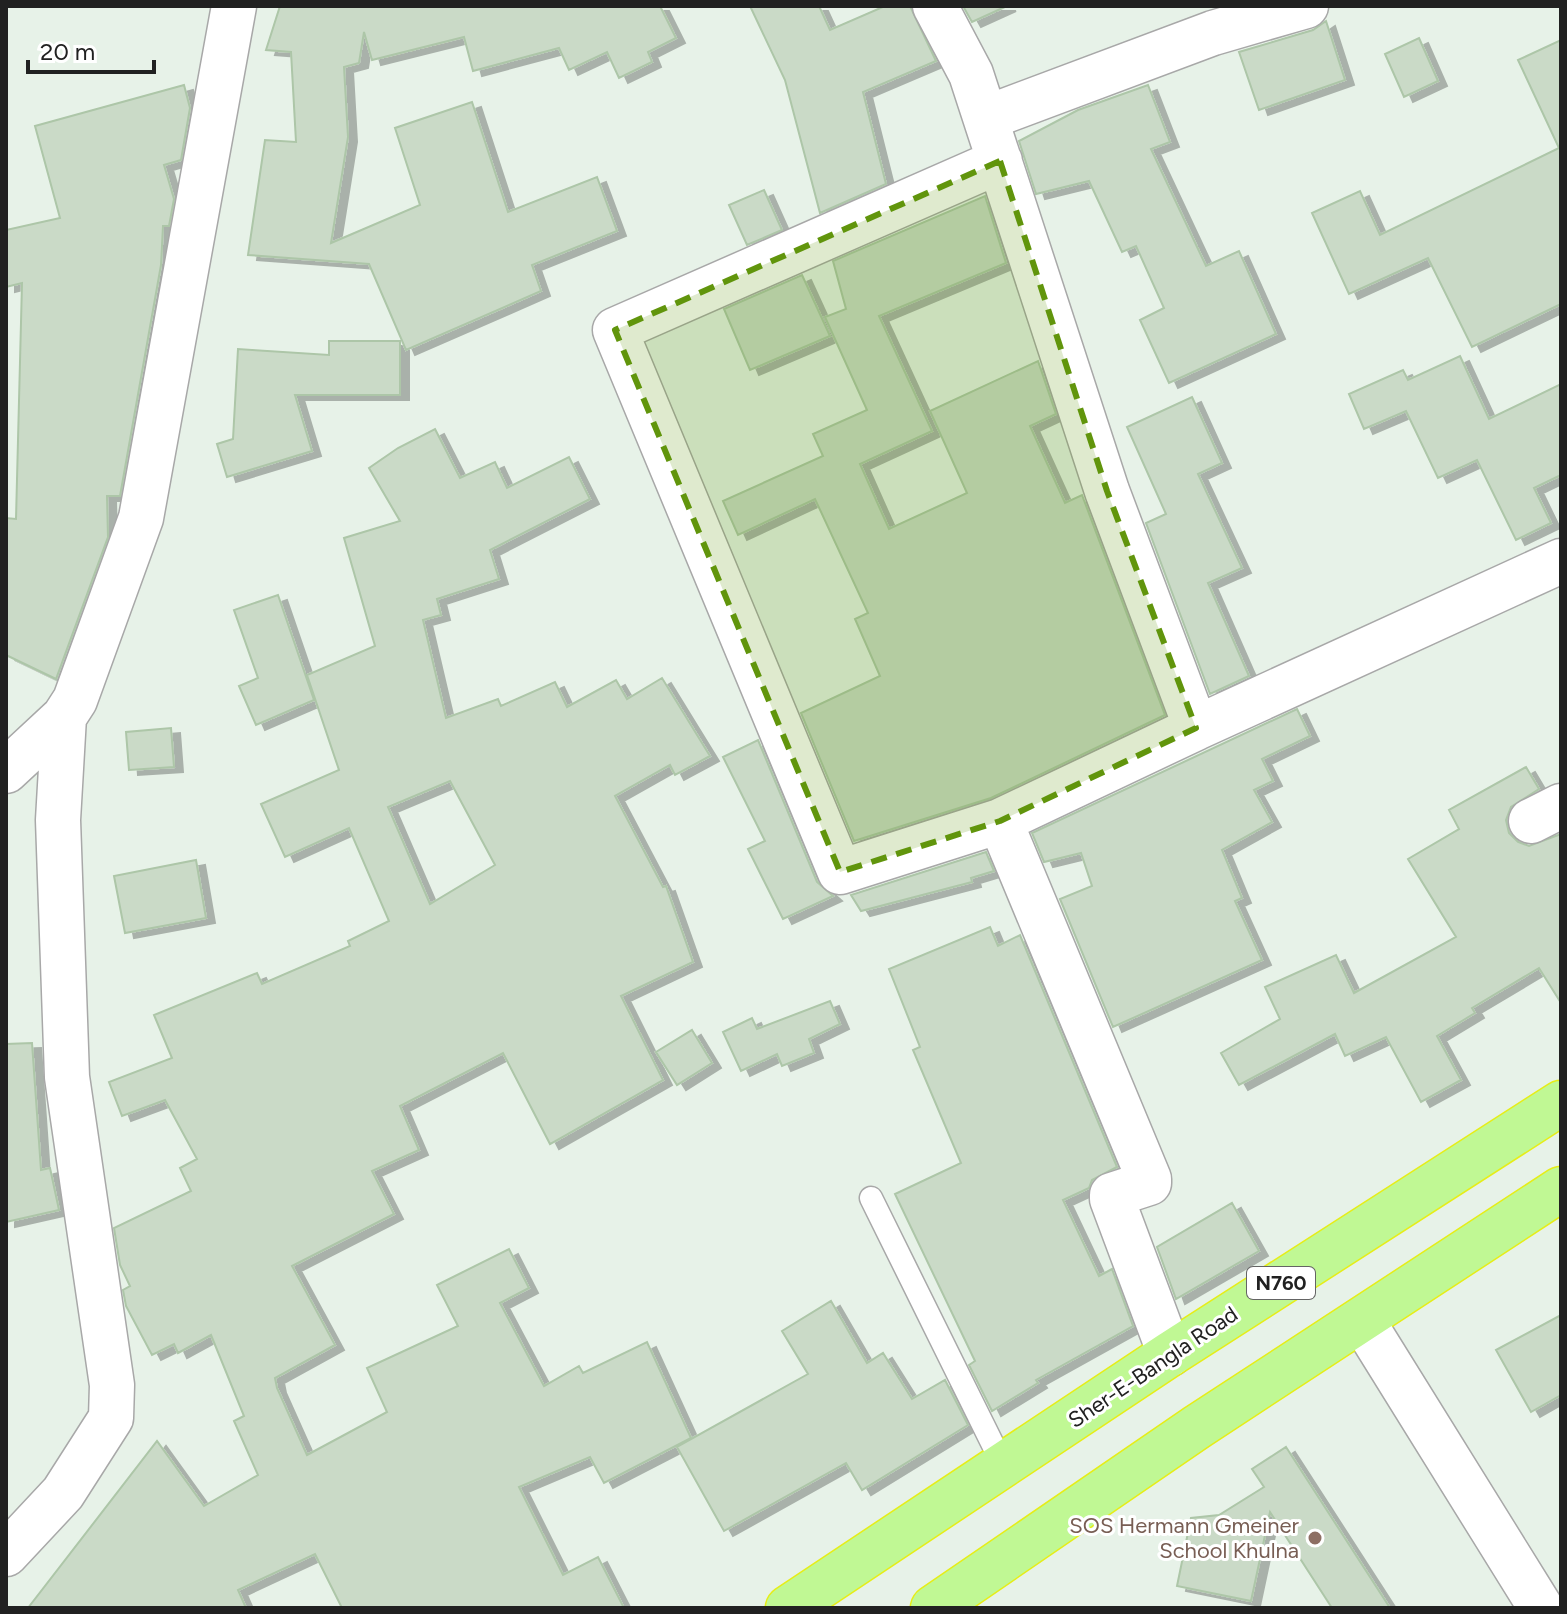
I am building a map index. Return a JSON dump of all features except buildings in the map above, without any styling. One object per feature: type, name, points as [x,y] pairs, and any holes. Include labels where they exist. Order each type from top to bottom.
[{"type":"highway","name":"Sher-E-Bangla Road","points":[[810,1602],[1170,1354],[1561,1103]]},
{"type":"highway","points":[[933,1608],[1172,1444],[1561,1189]]},
{"type":"street","points":[[6,771],[64,717],[75,700],[141,518],[234,6]]},
{"type":"street","points":[[935,6],[971,74],[1107,491],[1196,728]]},
{"type":"street","points":[[986,118],[1213,33],[1306,6]]},
{"type":"street","points":[[1000,161],[615,330],[840,872],[1000,821],[1561,561]]},
{"type":"street","points":[[6,1554],[63,1493],[111,1418],[112,1385],[67,1077],[58,820],[64,717]]},
{"type":"street","points":[[1000,821],[1149,1179],[1149,1183],[1112,1195],[1112,1199],[1170,1354]]},
{"type":"street","points":[[1362,1320],[1541,1608]]},
{"type":"lane","points":[[871,1198],[1004,1467]]},
{"type":"highlighted area","points":[[1000,161],[1107,491],[1196,728],[1000,821],[840,872],[615,330]]},
{"type":"place","name":"SOS Hermann Gmeiner School Khulna","points":[[1315,1538]]}]
